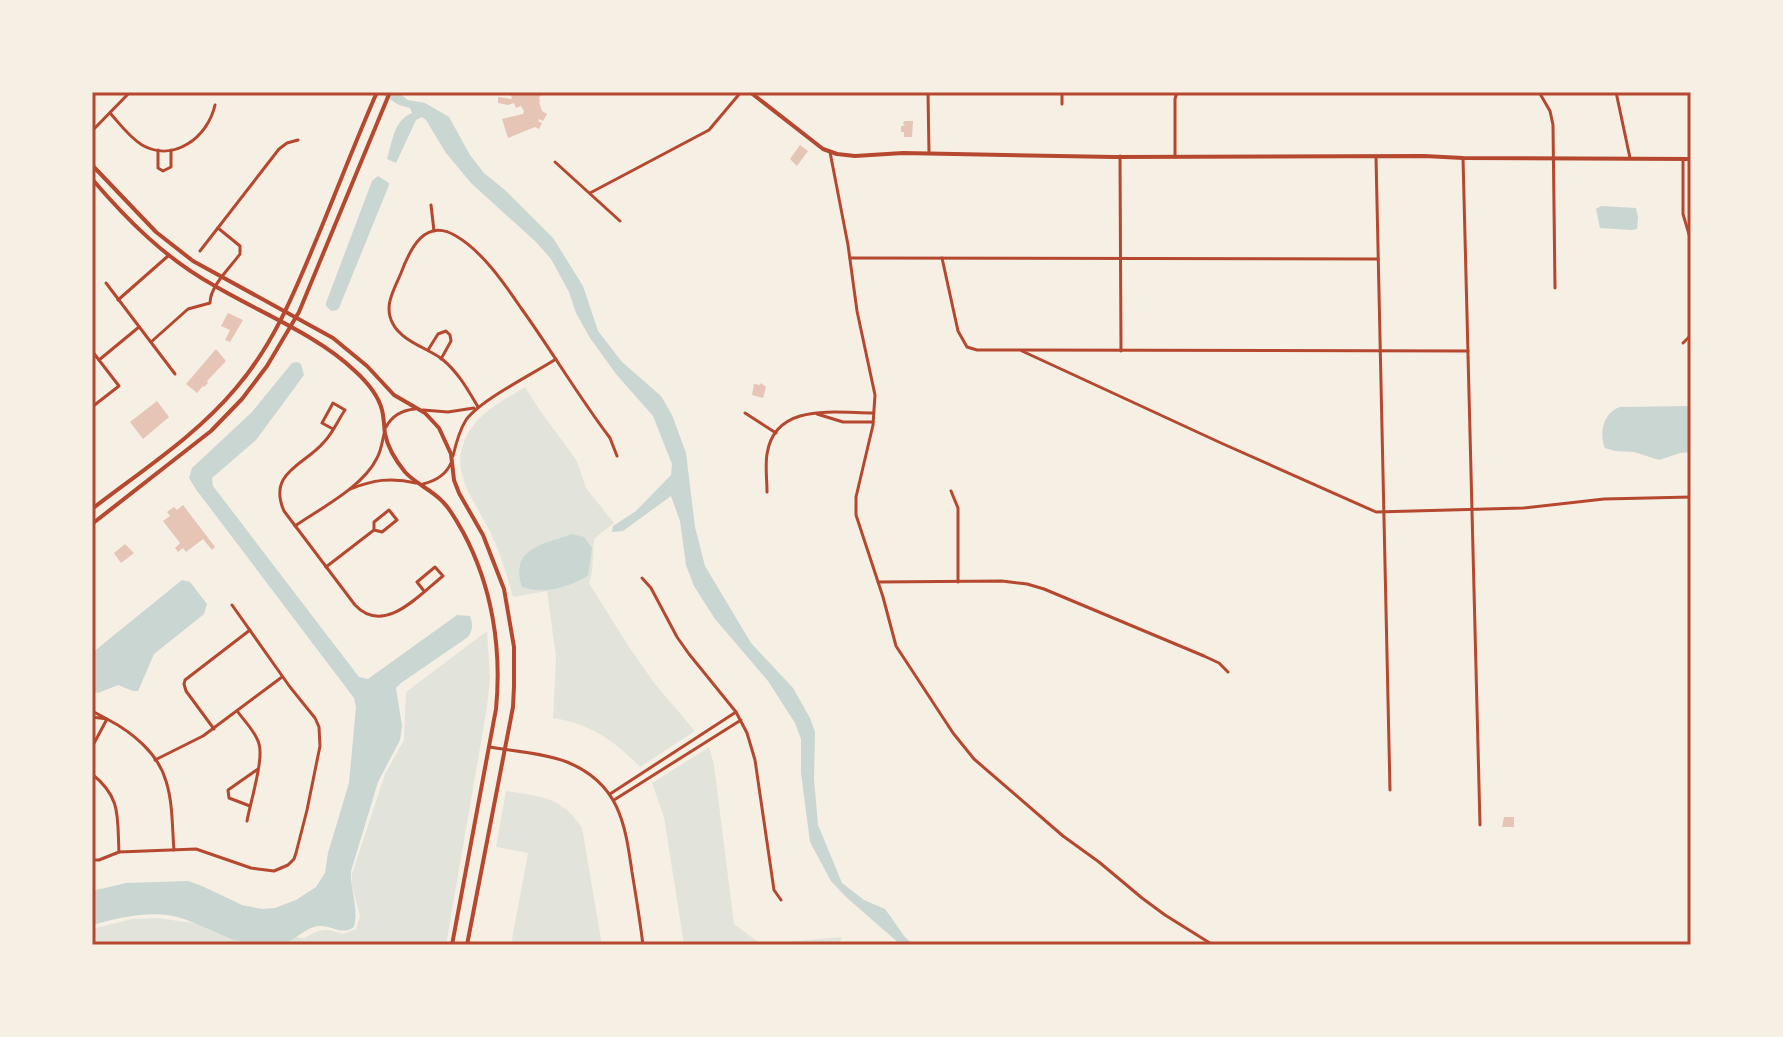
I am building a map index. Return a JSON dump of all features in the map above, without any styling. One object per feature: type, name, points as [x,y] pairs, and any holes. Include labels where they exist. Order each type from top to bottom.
[{"type":"street","points":[[92,131],[130,92]]},
{"type":"street","points":[[92,509],[214,412],[255,364],[285,312],[377,92]]},
{"type":"street","points":[[92,524],[195,445],[226,417],[260,376],[296,318],[390,92]]},
{"type":"street","points":[[590,193],[709,130],[741,92]]},
{"type":"street","points":[[750,92],[817,144],[830,152],[848,156],[929,153],[1691,159]]},
{"type":"street","points":[[928,92],[929,153]]},
{"type":"street","points":[[1062,92],[1062,104]]},
{"type":"street","points":[[1175,157],[1177,92]]},
{"type":"street","points":[[1539,92],[1552,117],[1555,288]]},
{"type":"street","points":[[1616,92],[1630,158]]},
{"type":"street","points":[[110,113],[139,143],[158,150],[171,150],[187,145],[196,138],[210,120],[215,105]]},
{"type":"street","points":[[200,251],[279,149],[298,140]]},
{"type":"street","points":[[158,150],[158,168],[163,171],[171,167],[171,150]]},
{"type":"street","points":[[830,152],[857,311],[875,395],[873,422],[856,505],[859,526],[896,646],[953,733],[974,759],[1063,836],[1142,898],[1213,945]]},
{"type":"street","points":[[1120,156],[1121,351]]},
{"type":"street","points":[[1376,157],[1390,790]]},
{"type":"street","points":[[1463,158],[1480,825]]},
{"type":"street","points":[[1683,159],[1683,214],[1691,241]]},
{"type":"street","points":[[555,162],[620,221]]},
{"type":"street","points":[[92,165],[156,232],[218,282],[335,354],[370,386],[382,409],[389,447],[394,457],[407,474],[445,503],[475,557],[488,595],[498,654],[496,709],[452,945]]},
{"type":"street","points":[[92,179],[124,216],[168,256],[333,338],[367,366],[394,395],[430,417],[439,428],[452,460],[459,493],[483,535],[499,575],[512,626],[514,686],[505,750],[467,945]]},
{"type":"street","points":[[431,205],[434,231]]},
{"type":"street","points":[[151,342],[188,309],[210,303],[210,295],[240,254],[237,243],[218,228]]},
{"type":"street","points":[[478,407],[458,375],[441,359],[396,329],[390,317],[388,305],[414,244],[434,231],[459,237],[504,283],[610,438],[617,456]]},
{"type":"street","points":[[118,300],[168,256]]},
{"type":"street","points":[[850,258],[1378,259]]},
{"type":"street","points":[[942,258],[958,331],[970,349],[1468,351]]},
{"type":"street","points":[[106,283],[175,374]]},
{"type":"street","points":[[99,360],[139,327]]},
{"type":"street","points":[[428,351],[438,334],[446,331],[451,341],[441,359]]},
{"type":"street","points":[[1683,343],[1691,335]]},
{"type":"street","points":[[92,351],[119,386],[92,407]]},
{"type":"street","points":[[1022,351],[1371,511],[1523,508],[1604,499],[1691,497]]},
{"type":"street","points":[[350,489],[385,479],[421,484],[431,482],[450,466],[459,433],[478,407],[556,359]]},
{"type":"street","points":[[333,429],[322,423],[333,403],[345,410],[333,429],[323,444],[290,470],[281,484],[281,505],[355,605],[368,615],[390,616],[424,591],[443,576],[435,567],[417,582],[424,591]]},
{"type":"street","points":[[295,526],[364,477],[376,461],[388,423],[397,415],[407,409],[448,412],[478,407]]},
{"type":"street","points":[[745,413],[776,433]]},
{"type":"street","points":[[767,492],[767,455],[776,433],[785,423],[814,413],[874,413]]},
{"type":"street","points":[[814,413],[843,422],[873,422]]},
{"type":"street","points":[[951,491],[958,508],[958,582]]},
{"type":"street","points":[[389,510],[397,520],[382,532],[374,530],[374,522],[389,510]]},
{"type":"street","points":[[326,567],[374,530]]},
{"type":"street","points":[[642,578],[689,654],[741,720],[753,751],[774,890],[781,900]]},
{"type":"street","points":[[878,582],[1020,583],[1044,589],[1204,656],[1219,663],[1228,672]]},
{"type":"street","points":[[92,860],[119,852],[201,849],[241,866],[274,871],[282,869],[294,859],[321,736],[315,718],[232,605]]},
{"type":"street","points":[[214,729],[186,691],[185,680],[250,630]]},
{"type":"street","points":[[155,760],[214,729],[283,676]]},
{"type":"street","points":[[92,711],[136,738],[155,760],[166,779],[174,850]]},
{"type":"street","points":[[238,712],[260,747],[247,821]]},
{"type":"street","points":[[610,794],[736,712]]},
{"type":"street","points":[[92,717],[107,719]]},
{"type":"street","points":[[92,747],[107,719]]},
{"type":"street","points":[[614,800],[741,720]]},
{"type":"street","points":[[489,747],[566,762],[593,776],[610,794],[620,811],[626,833],[643,945]]},
{"type":"street","points":[[250,806],[229,798],[227,793],[230,787],[258,769]]},
{"type":"street","points":[[92,774],[107,788],[116,804],[119,852]]},
{"type":"shaded area","points":[[378,92],[397,92],[408,100],[425,103],[449,117],[484,173],[553,238],[583,286],[598,331],[622,362],[661,396],[672,415],[686,453],[695,527],[705,566],[751,643],[793,688],[810,718],[815,732],[814,779],[818,825],[842,883],[864,900],[885,909],[914,945],[901,945],[831,881],[810,842],[801,773],[801,739],[795,723],[768,681],[715,619],[694,586],[686,565],[680,521],[671,496],[623,531],[612,532],[613,526],[636,511],[671,475],[672,464],[653,416],[590,338],[551,259],[471,183],[446,153],[426,120],[422,117],[416,120],[396,163],[387,159],[397,126],[412,113],[410,108]]},
{"type":"shaded area","points":[[378,176],[389,185],[339,308],[331,311],[326,303],[372,181]]},
{"type":"shaded area","points":[[1601,206],[1636,208],[1637,229],[1600,228],[1596,209]]},
{"type":"shaded area","points":[[292,363],[301,364],[304,375],[256,440],[212,478],[213,486],[359,677],[368,679],[457,615],[470,616],[471,632],[396,688],[402,726],[400,740],[378,782],[351,871],[356,913],[354,927],[341,930],[314,927],[285,943],[268,946],[247,944],[173,916],[150,914],[92,925],[92,891],[126,883],[188,881],[242,905],[262,909],[296,900],[316,887],[325,873],[349,783],[356,707],[354,698],[189,478],[192,468],[252,412]]},
{"type":"shaded area","points":[[525,387],[577,461],[586,488],[614,523],[594,539],[589,583],[655,684],[695,731],[640,767],[591,729],[553,718],[556,657],[547,591],[513,597],[496,545],[461,472],[463,444],[476,422]]},
{"type":"shaded area","points":[[1691,406],[1691,452],[1659,460],[1605,448],[1602,436],[1604,424],[1610,414],[1620,407]]},
{"type":"shaded area","points":[[572,534],[584,537],[592,548],[588,576],[556,589],[522,587],[521,563],[525,556],[540,545]]},
{"type":"shaded area","points":[[182,580],[190,582],[207,604],[204,614],[154,654],[138,691],[118,685],[98,693],[92,691],[92,653]]},
{"type":"shaded area","points":[[487,631],[490,678],[487,707],[446,945],[92,945],[92,929],[132,919],[157,918],[304,938],[324,930],[343,934],[356,929],[360,916],[352,874],[385,774],[404,740],[406,692]]},
{"type":"shaded area","points":[[709,747],[714,765],[734,924],[761,944],[842,937],[839,945],[684,945],[664,817],[652,783]]},
{"type":"shaded area","points":[[506,791],[540,797],[558,804],[582,828],[602,945],[511,945],[528,853],[496,847]]},
{"type":"building","points":[[510,92],[540,92],[539,102],[542,111],[547,114],[543,121],[539,119],[542,123],[539,129],[535,127],[508,138],[502,119],[523,114],[524,111],[521,106],[516,108],[514,103],[498,103],[498,97],[512,99]]},
{"type":"building","points":[[904,121],[913,121],[912,137],[904,137],[904,132],[901,132]]},
{"type":"building","points":[[800,145],[808,151],[797,166],[790,159]]},
{"type":"building","points":[[228,313],[243,320],[230,342],[225,340],[230,330],[221,326]]},
{"type":"building","points":[[216,349],[226,361],[197,393],[186,384]]},
{"type":"building","points":[[761,383],[766,387],[763,398],[752,395],[754,384]]},
{"type":"building","points":[[157,401],[169,417],[143,439],[130,422]]},
{"type":"building","points":[[183,505],[215,547],[212,550],[203,539],[186,552],[183,548],[178,552],[175,548],[180,543],[163,521],[170,516],[167,512]]},
{"type":"building","points":[[125,544],[134,553],[121,563],[114,553]]},
{"type":"building","points":[[1504,817],[1514,817],[1514,827],[1502,827]]}]
